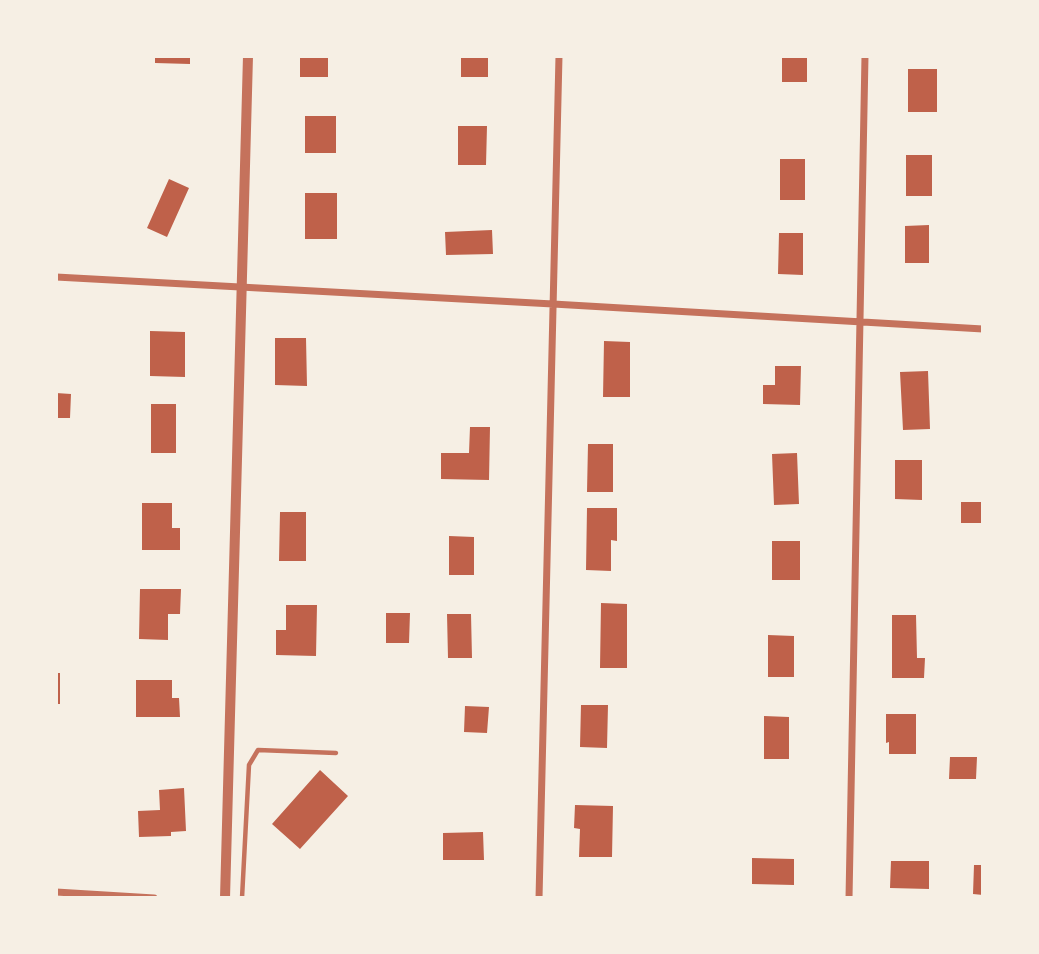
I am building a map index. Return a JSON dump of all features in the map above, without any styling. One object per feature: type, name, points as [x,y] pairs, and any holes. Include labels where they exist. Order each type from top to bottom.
[{"type":"street","points":[[225,898],[248,56]]},
{"type":"street","points":[[540,898],[559,56]]},
{"type":"street","points":[[849,898],[865,56]]},
{"type":"street","points":[[56,277],[983,330]]},
{"type":"street","points":[[56,892],[154,898]]},
{"type":"lane","points":[[242,898],[249,765],[258,750],[336,753]]},
{"type":"building","points":[[155,56],[190,56],[190,64],[155,63]]},
{"type":"building","points":[[300,56],[328,56],[328,77],[300,77]]},
{"type":"building","points":[[461,56],[488,56],[488,77],[461,77]]},
{"type":"building","points":[[782,56],[807,56],[807,82],[782,82]]},
{"type":"building","points":[[908,69],[937,69],[937,112],[908,112]]},
{"type":"building","points":[[305,116],[336,116],[336,153],[305,153]]},
{"type":"building","points":[[458,126],[487,126],[486,165],[458,165]]},
{"type":"building","points":[[906,155],[932,155],[932,196],[906,196]]},
{"type":"building","points":[[780,159],[805,159],[805,200],[780,200]]},
{"type":"building","points":[[169,179],[189,188],[167,237],[147,228]]},
{"type":"building","points":[[305,193],[337,193],[337,239],[305,239]]},
{"type":"building","points":[[929,225],[929,263],[905,263],[905,226]]},
{"type":"building","points":[[492,230],[493,254],[446,255],[445,232]]},
{"type":"building","points":[[779,233],[803,233],[803,275],[778,274]]},
{"type":"building","points":[[150,331],[185,332],[185,377],[150,376]]},
{"type":"building","points":[[275,338],[306,338],[307,386],[275,385]]},
{"type":"building","points":[[604,341],[630,342],[630,397],[603,397]]},
{"type":"building","points":[[775,366],[801,366],[800,405],[763,404],[763,385],[775,385]]},
{"type":"building","points":[[928,371],[930,429],[903,430],[900,372]]},
{"type":"building","points":[[56,393],[71,394],[70,418],[56,418]]},
{"type":"building","points":[[151,404],[176,404],[176,453],[151,453]]},
{"type":"building","points":[[470,427],[490,427],[489,480],[441,479],[441,453],[469,453]]},
{"type":"building","points":[[588,444],[613,444],[613,492],[587,492]]},
{"type":"building","points":[[797,453],[799,504],[774,505],[772,454]]},
{"type":"building","points":[[895,460],[922,460],[922,500],[895,499]]},
{"type":"building","points":[[961,502],[983,502],[983,523],[961,523]]},
{"type":"building","points":[[142,503],[172,503],[172,528],[180,528],[180,550],[142,550]]},
{"type":"building","points":[[587,508],[617,508],[617,541],[611,540],[611,571],[586,570]]},
{"type":"building","points":[[280,512],[306,512],[306,561],[279,561]]},
{"type":"building","points":[[449,536],[474,537],[474,575],[449,575]]},
{"type":"building","points":[[772,541],[800,541],[800,580],[772,580]]},
{"type":"building","points":[[140,589],[181,589],[180,614],[168,614],[168,640],[139,639]]},
{"type":"building","points":[[601,603],[627,604],[627,668],[600,668]]},
{"type":"building","points":[[286,605],[317,605],[316,656],[276,655],[276,630],[286,630]]},
{"type":"building","points":[[386,613],[410,613],[409,643],[386,643]]},
{"type":"building","points":[[447,614],[471,614],[472,658],[448,658]]},
{"type":"building","points":[[892,615],[916,615],[917,658],[925,658],[924,678],[892,678]]},
{"type":"building","points":[[768,635],[794,636],[794,677],[768,677]]},
{"type":"building","points":[[56,673],[60,673],[60,704],[56,704]]},
{"type":"building","points":[[136,680],[172,680],[172,698],[179,698],[180,717],[136,717]]},
{"type":"building","points":[[581,705],[608,705],[607,748],[580,747]]},
{"type":"building","points":[[465,706],[489,707],[487,733],[464,732]]},
{"type":"building","points":[[886,714],[916,714],[916,754],[889,754],[889,742],[886,743]]},
{"type":"building","points":[[764,716],[789,717],[789,759],[764,759]]},
{"type":"building","points":[[950,757],[977,757],[976,779],[949,779]]},
{"type":"building","points":[[320,770],[348,796],[300,849],[272,824]]},
{"type":"building","points":[[184,788],[186,831],[171,832],[171,836],[139,837],[138,811],[160,810],[159,790]]},
{"type":"building","points":[[575,805],[613,806],[612,857],[579,857],[580,829],[574,828]]},
{"type":"building","points":[[483,832],[484,860],[443,860],[443,833]]},
{"type":"building","points":[[752,858],[794,859],[794,885],[752,884]]},
{"type":"building","points":[[891,861],[929,861],[929,889],[890,888]]},
{"type":"building","points":[[974,865],[983,865],[983,895],[973,894]]}]
